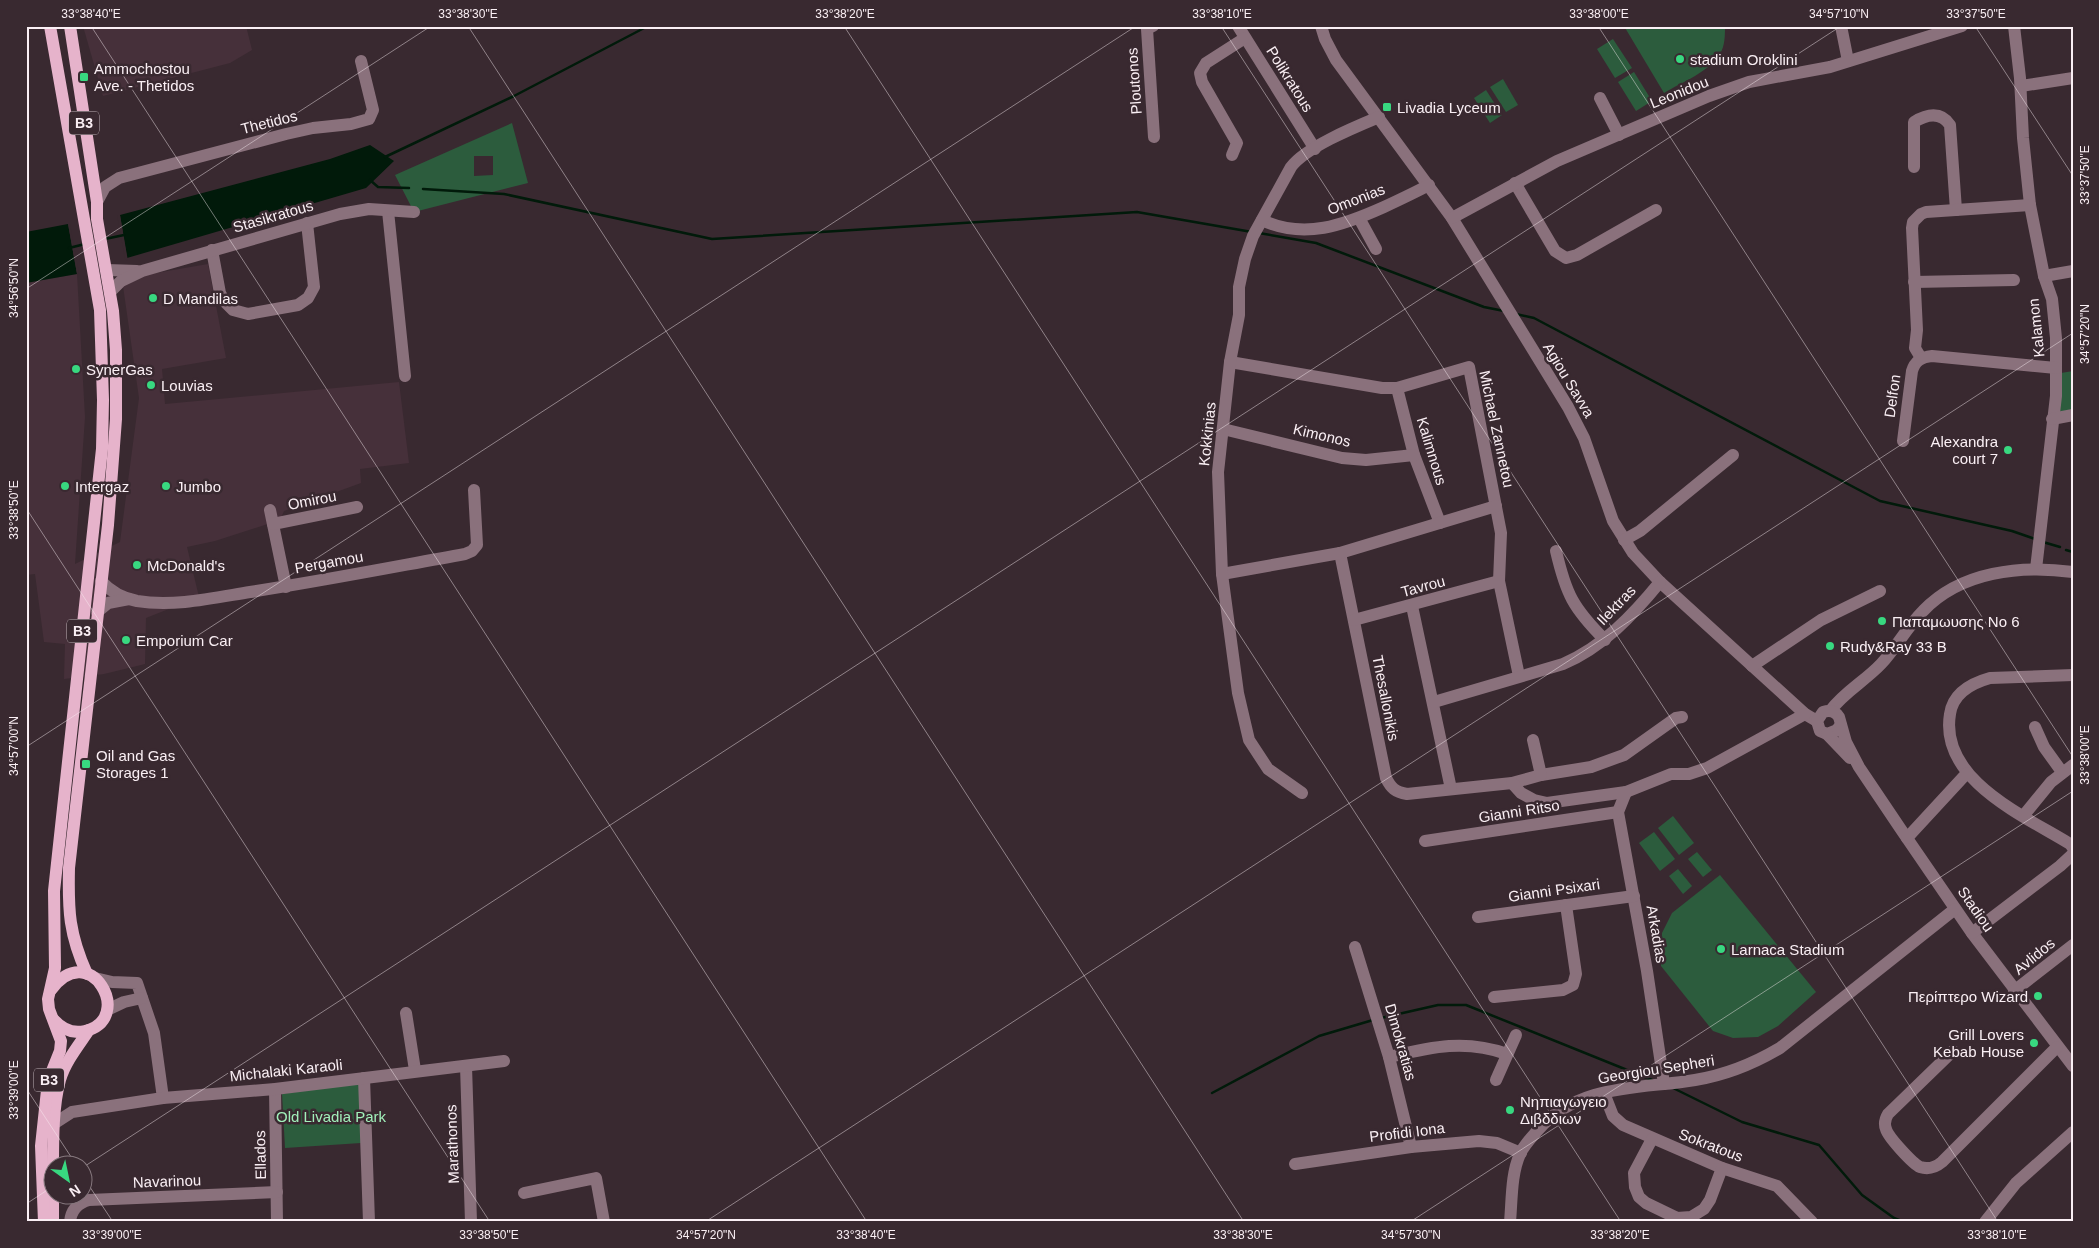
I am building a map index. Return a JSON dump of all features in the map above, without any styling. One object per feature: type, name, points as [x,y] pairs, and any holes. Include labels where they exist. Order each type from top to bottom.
[{"type":"main road","name":"B3","points":[[44,1222],[41,1146],[48,1081],[60,1051],[61,1041],[49,1009],[55,968],[54,891],[102,449],[103,408],[100,310],[50,26]]},
{"type":"main road","name":"B3","points":[[53,1156],[60,1080],[72,1055],[107,1010],[106,992],[91,976],[76,949],[69,910],[69,868],[108,525],[117,402],[111,291],[97,219],[70,26]]},
{"type":"main road","points":[[51,990],[57,981],[66,976],[76,973],[91,976]]},
{"type":"main road","points":[[53,1018],[60,1026],[69,1031],[90,1030]]},
{"type":"main road","points":[[53,1206],[53,1222]]},
{"type":"street","name":"Ploutonos","points":[[1153,26],[1147,30],[1154,137]]},
{"type":"street","name":"Polikratous","points":[[1238,26],[1315,149]]},
{"type":"street","name":"Agiou Savva","points":[[1321,26],[1325,40],[1336,60],[1452,218],[1577,422],[1613,521],[1624,540],[1660,582],[1805,714],[1817,721]]},
{"type":"street","points":[[1841,26],[1848,61]]},
{"type":"street","name":"Leonidou","points":[[1452,218],[1566,157],[1709,96],[1749,82],[1830,67],[1939,30],[1962,26]]},
{"type":"street","name":"Kalamon","points":[[2014,26],[2021,86],[2023,138],[2030,205],[2044,276],[2052,299],[2055,319],[2056,368],[2036,569]]},
{"type":"street","points":[[1232,155],[1237,143],[1202,82],[1200,73],[1206,63],[1245,38]]},
{"type":"street","name":"Thetidos","points":[[96,202],[105,187],[119,178],[301,131],[364,121],[372,115],[373,110],[361,61]]},
{"type":"street","points":[[2021,86],[2073,78]]},
{"type":"street","points":[[1600,98],[1619,135]]},
{"type":"street","points":[[1914,167],[1914,122],[1936,114],[1946,118],[1950,125],[1956,210]]},
{"type":"street","name":"Kokkinias","points":[[1302,794],[1268,769],[1249,740],[1238,692],[1222,574],[1218,472],[1230,362],[1239,315],[1239,287],[1244,259],[1258,227],[1290,167],[1300,157],[1352,128],[1379,117]]},
{"type":"street","points":[[90,164],[99,174],[109,178],[119,178]]},
{"type":"street","points":[[1515,183],[1558,254],[1566,258],[1577,255],[1656,210]]},
{"type":"street","name":"Omonias","points":[[1258,227],[1274,226],[1302,230],[1320,230],[1359,218],[1429,185]]},
{"type":"street","points":[[2030,205],[1926,212],[1913,222],[1917,330],[1915,348],[1921,358],[1932,356],[2056,368]]},
{"type":"street","name":"Stasikratous","points":[[111,291],[121,281],[142,271],[307,223],[361,210],[414,212]]},
{"type":"street","points":[[388,210],[405,376]]},
{"type":"street","points":[[1359,218],[1376,249]]},
{"type":"street","points":[[212,250],[220,293],[224,301],[233,310],[248,314],[294,306],[308,298],[314,287],[307,223]]},
{"type":"street","name":"Stasikratous","points":[[107,269],[142,271]]},
{"type":"street","points":[[2044,276],[2073,271]]},
{"type":"street","points":[[1914,282],[2014,280]]},
{"type":"street","name":"Delfon","points":[[1903,441],[1912,371],[1915,363],[1921,358]]},
{"type":"street","name":"Michael Zannetou","points":[[1230,362],[1375,388],[1397,388],[1469,367],[1502,533],[1499,581],[1518,676]]},
{"type":"street","name":"Kalimnous","points":[[1397,388],[1414,455],[1440,523]]},
{"type":"street","points":[[2052,419],[2073,415]]},
{"type":"street","name":"Kimonos","points":[[1223,428],[1342,458],[1366,460],[1414,455]]},
{"type":"street","points":[[1624,540],[1640,531],[1733,455]]},
{"type":"street","name":"Pergamou","points":[[101,581],[110,590],[129,599],[154,603],[175,602],[286,587],[470,553],[475,549],[477,542],[474,490]]},
{"type":"street","points":[[1222,574],[1340,553],[1496,506]]},
{"type":"street","name":"Omirou","points":[[274,524],[357,507]]},
{"type":"street","name":"Omirou","points":[[270,510],[286,587]]},
{"type":"street","name":"Ilektras","points":[[1556,551],[1564,584],[1570,598],[1583,618],[1605,640],[1660,582]]},
{"type":"street","name":"Thesallonikis","points":[[1340,553],[1386,778],[1390,786],[1398,792],[1407,794],[1451,789]]},
{"type":"street","points":[[1830,711],[1844,695],[1875,670],[1924,610],[1945,594],[1966,582],[1984,576],[2036,569],[2073,572]]},
{"type":"street","name":"Tavrou","points":[[1354,620],[1412,606],[1499,581]]},
{"type":"street","points":[[1752,666],[1821,620],[1880,591]]},
{"type":"street","name":"Pergamou","points":[[97,612],[108,603],[129,599]]},
{"type":"street","points":[[1412,606],[1434,702],[1451,789],[1512,783],[1540,775],[1591,767],[1624,755],[1676,718],[1682,717]]},
{"type":"street","points":[[1434,702],[1563,664],[1582,656],[1605,640]]},
{"type":"street","points":[[2073,675],[1990,678],[1978,682],[1960,694],[1950,709],[1948,724],[1950,740],[1960,762],[1967,773],[1986,792],[2070,844],[2073,848]]},
{"type":"street","points":[[1830,711],[1837,714],[1841,724],[1837,730],[1827,734],[1820,731],[1817,721],[1823,712],[1830,711]]},
{"type":"street","points":[[1512,783],[1521,793],[1534,800],[1547,803],[1626,792],[1671,774],[1689,774],[1707,768],[1805,714]]},
{"type":"street","name":"Stadiou","points":[[1841,724],[1846,742],[1859,767],[1955,909],[2014,991],[2073,1066]]},
{"type":"street","points":[[2035,727],[2044,747],[2062,772]]},
{"type":"street","name":"Stadiou","points":[[1827,734],[1859,767]]},
{"type":"street","points":[[1533,740],[1540,775]]},
{"type":"street","points":[[2024,815],[2051,782],[2073,765]]},
{"type":"street","points":[[1907,838],[1967,773]]},
{"type":"street","points":[[1618,812],[1626,792]]},
{"type":"street","name":"Gianni Ritso","points":[[1425,841],[1618,812]]},
{"type":"street","name":"Arkadias","points":[[1618,812],[1634,896],[1662,1083]]},
{"type":"street","points":[[1972,933],[2073,854]]},
{"type":"street","name":"Gianni Psixari","points":[[1478,917],[1634,896]]},
{"type":"street","points":[[1494,997],[1564,990],[1573,985],[1576,974],[1566,905]]},
{"type":"street","name":"Georgiou Sepheri","points":[[1510,1222],[1515,1175],[1520,1153],[1530,1138],[1554,1115],[1580,1100],[1604,1093],[1722,1075],[1754,1064],[1780,1048],[1955,909]]},
{"type":"street","name":"Avlidos","points":[[2014,991],[2073,945]]},
{"type":"street","name":"Dimokratias","points":[[1355,947],[1390,1057],[1410,1147]]},
{"type":"street","points":[[91,976],[112,982],[137,983],[154,1033],[162,1098]]},
{"type":"street","points":[[107,1010],[124,1002],[142,998]]},
{"type":"street","points":[[406,1013],[415,1070]]},
{"type":"street","points":[[1496,1080],[1516,1035]]},
{"type":"street","points":[[1390,1057],[1430,1048],[1458,1045],[1483,1047],[1507,1054]]},
{"type":"street","points":[[1953,1052],[1888,1114],[1885,1121],[1885,1127],[1889,1135],[1915,1164],[1922,1168],[1935,1167],[1942,1162],[2057,1047]]},
{"type":"street","name":"Michalaki Karaoli","points":[[55,1123],[72,1112],[162,1098],[275,1089],[415,1070],[504,1061]]},
{"type":"street","name":"Marathonos","points":[[466,1066],[471,1222]]},
{"type":"street","points":[[364,1078],[368,1222]]},
{"type":"street","name":"Ellados","points":[[275,1089],[277,1222]]},
{"type":"street","name":"Sokratous","points":[[1604,1093],[1615,1119],[1623,1125],[1722,1168],[1777,1186],[1812,1222]]},
{"type":"street","points":[[57,1101],[72,1112]]},
{"type":"street","points":[[1985,1222],[2016,1182],[2073,1132]]},
{"type":"street","points":[[1652,1139],[1634,1173],[1635,1187],[1639,1196],[1646,1203],[1677,1218],[1691,1217],[1704,1209],[1710,1200],[1722,1168]]},
{"type":"street","name":"Profidi Iona","points":[[1295,1164],[1410,1147],[1486,1141],[1497,1143],[1520,1153]]},
{"type":"street","points":[[524,1193],[596,1178],[604,1222]]},
{"type":"street","name":"Navarinou","points":[[70,1222],[75,1208],[80,1203],[89,1200],[277,1192]]},
{"type":"shaded area","points":[[83,26],[246,26],[252,50],[230,63],[103,96]]},
{"type":"shaded area","points":[[370,145],[394,161],[366,188],[127,258],[120,215],[330,159]]},
{"type":"shaded area","points":[[68,224],[77,274],[26,283],[26,232]]},
{"type":"shaded area","points":[[208,264],[226,358],[162,369],[165,404],[399,382],[409,463],[360,469],[361,483],[284,511],[280,520],[215,541],[187,547],[199,597],[146,618],[145,664],[104,674],[64,679],[65,644],[44,642],[35,574],[26,575],[26,283],[77,274],[85,417],[75,564],[120,542],[139,398],[123,286],[150,274]]},
{"type":"green space","name":"stadium Oroklini","points":[[1624,26],[1725,26],[1723,48],[1709,66],[1664,93]]},
{"type":"green space","points":[[1613,39],[1632,68],[1615,78],[1597,49]]},
{"type":"green space","points":[[1634,72],[1652,101],[1636,111],[1618,82]]},
{"type":"green space","points":[[1503,79],[1518,105],[1506,112],[1490,87]]},
{"type":"green space","points":[[1486,90],[1502,115],[1490,123],[1474,98]]},
{"type":"green space","points":[[512,123],[528,183],[414,212],[395,175]],"holes":[[[474,156],[493,156],[493,175],[474,176]]]},
{"type":"green space","points":[[2073,371],[2073,410],[2057,412],[2061,373]]},
{"type":"green space","points":[[1673,816],[1694,843],[1679,855],[1658,828]]},
{"type":"green space","points":[[1654,832],[1675,859],[1660,871],[1639,843]]},
{"type":"green space","points":[[1697,852],[1712,870],[1703,877],[1688,859]]},
{"type":"green space","points":[[1678,869],[1692,886],[1683,894],[1669,876]]},
{"type":"green space","name":"Larnaca Stadium","points":[[1720,875],[1816,992],[1778,1026],[1758,1037],[1733,1038],[1713,1031],[1661,966],[1662,933],[1672,913]]},
{"type":"green space","name":"Old Livadia Park","points":[[364,1082],[361,1143],[285,1148],[282,1094]]},
{"type":"pier","points":[[117,215],[120,215],[128,261],[125,259]]},
{"type":"pier","points":[[68,224],[70,224],[79,273],[77,274]]},
{"type":"waterway","points":[[385,157],[514,96],[648,26]]},
{"type":"waterway","points":[[370,180],[378,187],[409,188]]},
{"type":"waterway","points":[[423,189],[504,194],[712,239],[1137,212],[1252,232]]},
{"type":"waterway","points":[[1259,233],[1316,243],[1484,307],[1504,311]]},
{"type":"waterway","points":[[105,239],[124,235]]},
{"type":"waterway","points":[[69,248],[85,244]]},
{"type":"waterway","points":[[1516,314],[1534,318],[1880,501],[2012,531],[2035,539]]},
{"type":"waterway","points":[[2043,542],[2060,547]]},
{"type":"waterway","points":[[2066,550],[2073,552]]},
{"type":"waterway","points":[[1381,1018],[1438,1005],[1466,1005],[1652,1080]]},
{"type":"waterway","points":[[1212,1093],[1319,1036],[1373,1020]]},
{"type":"waterway","points":[[1673,1088],[1742,1122],[1819,1145],[1862,1195],[1894,1218],[1904,1222]]},
{"type":"place","name":"stadium Oroklini","points":[[1680,59]]},
{"type":"place","name":"Ammochostou Ave. - Thetidos","points":[[84,77]]},
{"type":"place","name":"Livadia Lyceum","points":[[1387,107]]},
{"type":"place","name":"D Mandilas","points":[[153,298]]},
{"type":"place","name":"SynerGas","points":[[76,369]]},
{"type":"place","name":"Louvias","points":[[151,385]]},
{"type":"place","name":"Alexandra court 7","points":[[2008,450]]},
{"type":"place","name":"Intergaz","points":[[65,486]]},
{"type":"place","name":"Jumbo","points":[[166,486]]},
{"type":"place","name":"McDonald's","points":[[137,565]]},
{"type":"place","name":"Παπαμωυσης No 6","points":[[1882,621]]},
{"type":"place","name":"Emporium Car","points":[[126,640]]},
{"type":"place","name":"Rudy&Ray 33 B","points":[[1830,646]]},
{"type":"place","name":"Oil and Gas Storages 1","points":[[86,764]]},
{"type":"place","name":"Larnaca Stadium","points":[[1721,949]]},
{"type":"place","name":"Περίπτερο Wizard","points":[[2038,996]]},
{"type":"place","name":"Grill Lovers Kebab House","points":[[2034,1043]]},
{"type":"place","name":"Νηπιαγωγειο Διβδδιων","points":[[1510,1110]]}]
